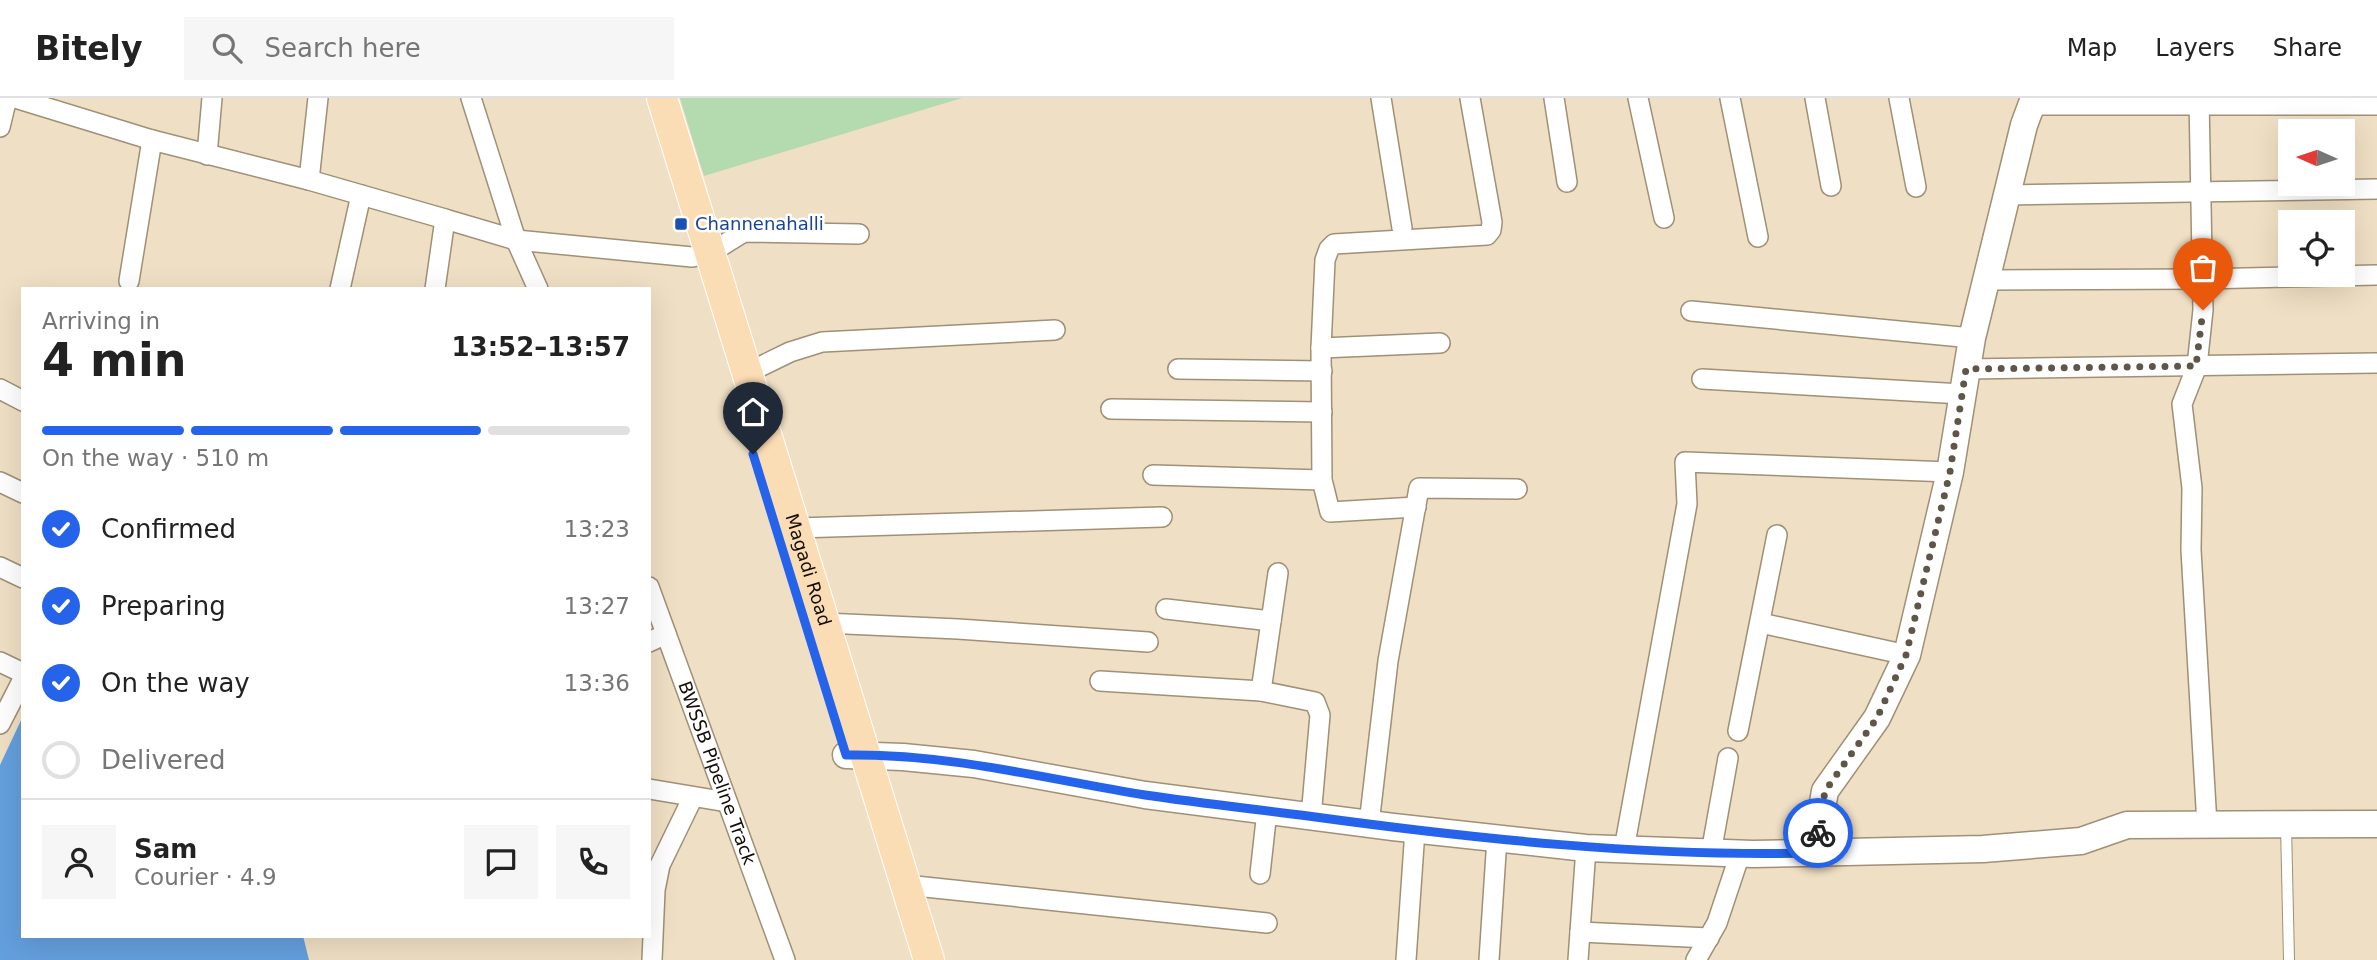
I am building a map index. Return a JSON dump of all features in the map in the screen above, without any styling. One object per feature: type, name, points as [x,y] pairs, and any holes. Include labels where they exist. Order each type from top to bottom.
[{"type":"main road","name":"Magadi Road","points":[[643,98],[747,373],[797,528],[824,623],[909,960]]},
{"type":"main road","name":"Magadi Road","points":[[662,98],[701,255],[856,755],[906,885],[929,960]]},
{"type":"street","points":[[0,127],[7,98]]},
{"type":"street","points":[[15,98],[152,140],[310,180],[516,240],[701,255],[744,232],[859,234]]},
{"type":"street","points":[[207,155],[212,98]]},
{"type":"street","points":[[310,180],[318,98]]},
{"type":"street","points":[[471,98],[516,240],[537,287]]},
{"type":"street","points":[[1381,98],[1402,228]]},
{"type":"street","points":[[1416,507],[1330,512],[1322,480],[1321,348],[1325,260],[1334,244],[1487,235],[1492,222],[1470,98]]},
{"type":"street","points":[[1554,98],[1567,182]]},
{"type":"street","points":[[1638,98],[1664,218]]},
{"type":"street","points":[[1730,98],[1758,237]]},
{"type":"street","points":[[1815,98],[1831,186]]},
{"type":"street","points":[[1899,98],[1916,187]]},
{"type":"street","points":[[1815,853],[1825,791],[1877,718],[1906,655],[1950,472],[1972,338],[2024,125],[2033,101],[2199,101],[2377,106]]},
{"type":"street","points":[[2199,101],[2203,310],[2196,366],[2182,404],[2192,488],[2191,550],[2207,825]]},
{"type":"street","points":[[129,281],[152,140]]},
{"type":"street","points":[[2007,195],[2377,189]]},
{"type":"street","points":[[340,287],[360,195]]},
{"type":"street","points":[[435,287],[445,219]]},
{"type":"street","points":[[1987,280],[2377,275]]},
{"type":"street","points":[[1691,311],[1972,338]]},
{"type":"street","points":[[747,373],[790,352],[822,342],[1055,330]]},
{"type":"street","points":[[1321,348],[1440,342]]},
{"type":"street","points":[[1702,379],[1964,382],[2196,366],[2377,363]]},
{"type":"street","points":[[1178,369],[1322,371]]},
{"type":"street","points":[[0,389],[21,400]]},
{"type":"street","points":[[1111,409],[1322,412]]},
{"type":"street","points":[[1624,849],[1687,504],[1685,462],[1950,472]]},
{"type":"street","points":[[1153,475],[1322,480]]},
{"type":"street","points":[[0,482],[21,492]]},
{"type":"street","points":[[1369,824],[1388,661],[1419,488],[1517,489]]},
{"type":"street","points":[[797,528],[1162,517]]},
{"type":"street","points":[[1738,731],[1777,535]]},
{"type":"street","points":[[0,567],[21,577]]},
{"type":"street","points":[[1261,691],[1278,573]]},
{"type":"street","name":"BWSSB Pipeline Track","points":[[651,598],[658,638],[727,802],[785,960]]},
{"type":"street","points":[[1166,609],[1271,621]]},
{"type":"street","points":[[824,623],[1148,642]]},
{"type":"street","points":[[1761,623],[1906,655]]},
{"type":"street","points":[[0,662],[21,675]]},
{"type":"street","points":[[0,724],[21,680]]},
{"type":"street","points":[[1100,681],[1261,691],[1315,702],[1320,715],[1311,817]]},
{"type":"street","points":[[856,755],[974,764],[1145,795],[1415,830],[1586,848],[1740,854],[1983,849],[2081,841],[2127,825],[2377,824]]},
{"type":"street","points":[[1711,853],[1728,758]]},
{"type":"street","points":[[651,789],[727,802]]},
{"type":"street","points":[[652,960],[655,890],[660,865],[693,797]]},
{"type":"street","points":[[1260,874],[1266,811]]},
{"type":"street","points":[[1406,960],[1415,830]]},
{"type":"street","points":[[1489,960],[1497,838]]},
{"type":"street","points":[[1578,960],[1586,848]]},
{"type":"street","points":[[1696,960],[1717,923],[1740,854]]},
{"type":"street","points":[[906,885],[1267,923]]},
{"type":"street","points":[[1580,932],[1709,938]]},
{"type":"lane","points":[[2286,825],[2289,960]]},
{"type":"green space","points":[[680,98],[962,98],[704,176]]},
{"type":"water","points":[[21,720],[21,938],[304,938],[309,960],[0,960],[0,765]]},
{"type":"way so far","points":[[1818,833],[1825,791],[1877,718],[1906,655],[1950,472],[1966,369],[2196,366],[2203,310]]},
{"type":"place","name":"Channenahalli","points":[[681,224]]},
{"type":"route","points":[[753,454],[846,755],[974,764],[1145,795],[1393,827],[1586,848],[1753,854],[1815,853],[1818,833]]}]
